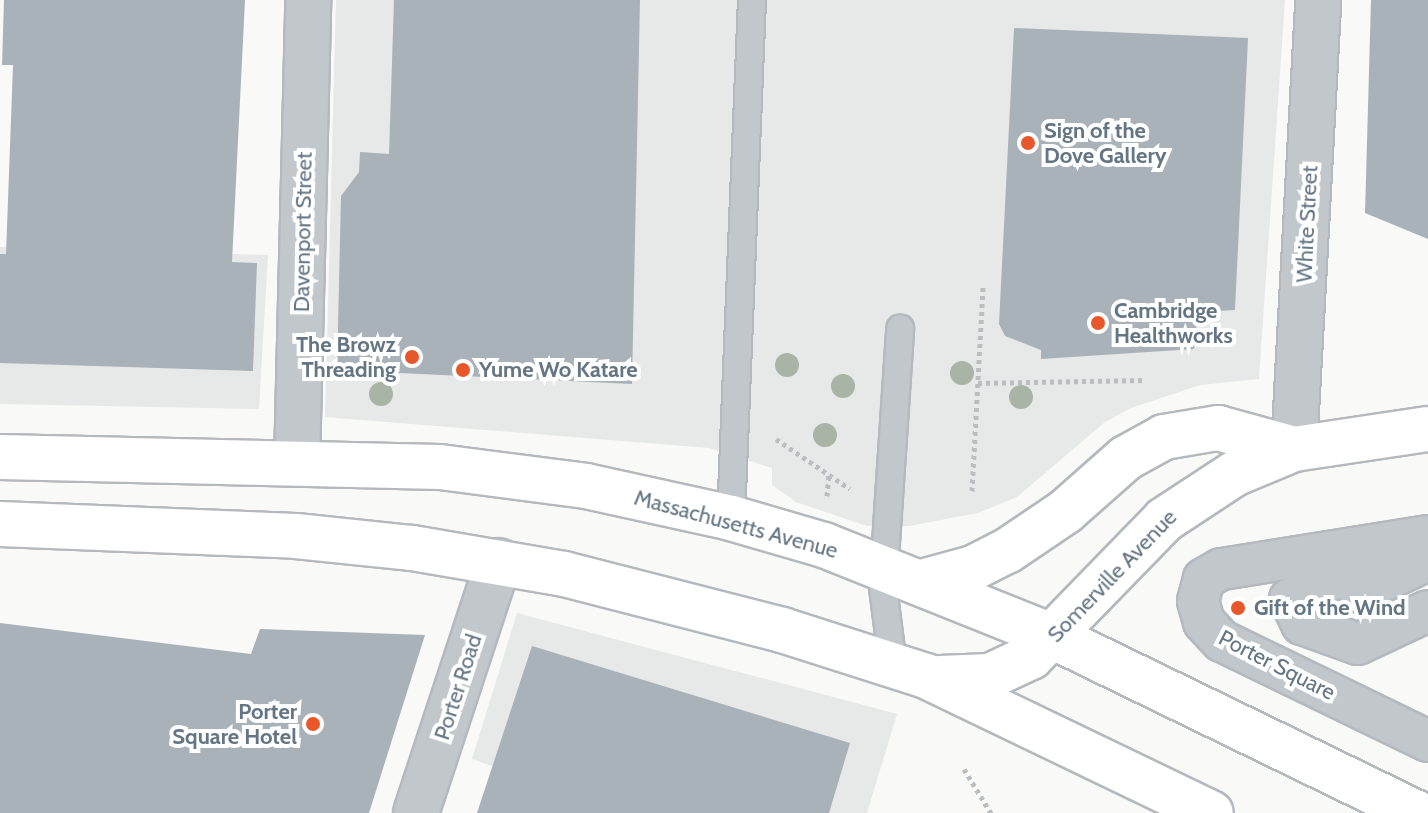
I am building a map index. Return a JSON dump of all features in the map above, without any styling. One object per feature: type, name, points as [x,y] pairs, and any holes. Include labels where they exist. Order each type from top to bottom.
[{"type":"main road","name":"Somerville Avenue","points":[[903,575],[973,568],[1007,551],[1066,511],[1126,458],[1164,437],[1218,428],[1294,449]]},
{"type":"main road","name":"Somerville Avenue","points":[[909,671],[990,676],[1031,657],[1179,508],[1234,474],[1294,449],[1428,429]]},
{"type":"main road","name":"Massachusetts Avenue","points":[[0,457],[297,463],[487,471],[582,485],[731,518],[903,575],[1054,637],[1417,813]]},
{"type":"main road","points":[[0,524],[296,536],[499,561],[711,610],[909,671],[1211,813]]},
{"type":"street","name":"Davenport Street","points":[[297,463],[308,0]]},
{"type":"street","name":"White Street","points":[[1294,449],[1318,0]]},
{"type":"street","name":"Porter Square","points":[[1428,536],[1221,569],[1208,575],[1198,595],[1204,622],[1222,641],[1428,741]]},
{"type":"street","points":[[1428,560],[1360,592],[1350,571],[1290,599],[1302,624],[1358,644],[1428,611]]},
{"type":"street","name":"Porter Road","points":[[416,813],[499,561]]},
{"type":"lane","points":[[731,518],[752,0]]},
{"type":"lane","points":[[900,329],[903,575],[909,671]]},
{"type":"path","points":[[972,491],[983,287]]},
{"type":"path","points":[[978,383],[1145,380]]},
{"type":"path","points":[[772,436],[860,495]]},
{"type":"path","points":[[964,769],[991,812]]},
{"type":"shaded area","points":[[336,0],[1285,0],[1259,379],[1200,385],[1131,408],[1105,422],[1017,497],[978,513],[909,526],[867,526],[796,502],[772,485],[772,468],[709,448],[325,417]]},
{"type":"shaded area","points":[[0,247],[268,255],[259,409],[0,404]]},
{"type":"shaded area","points":[[517,613],[897,714],[867,813],[625,813],[472,759]]},
{"type":"building","points":[[4,0],[245,0],[232,262],[257,263],[253,371],[0,363],[0,254],[6,254],[13,65],[2,65]]},
{"type":"building","points":[[394,0],[640,0],[632,384],[337,370],[341,196],[359,172],[360,152],[389,154]]},
{"type":"building","points":[[1371,0],[1428,0],[1428,239],[1365,213]]},
{"type":"building","points":[[1014,28],[1248,38],[1235,310],[1198,312],[1194,349],[1041,359],[1041,350],[1005,336],[999,324]]},
{"type":"building","points":[[0,623],[251,654],[260,629],[425,635],[369,813],[0,813]]},
{"type":"building","points":[[532,646],[850,743],[829,813],[477,813]]},
{"type":"place","name":"Sign of the Dove Gallery","points":[[1028,143]]},
{"type":"place","name":"Cambridge Healthworks","points":[[1098,323]]},
{"type":"place","name":"The Browz Threading","points":[[412,357]]},
{"type":"place","name":"Yume Wo Katare","points":[[463,370]]},
{"type":"place","name":"Gift of the Wind","points":[[1238,608]]},
{"type":"place","name":"Porter Square Hotel","points":[[313,724]]}]
